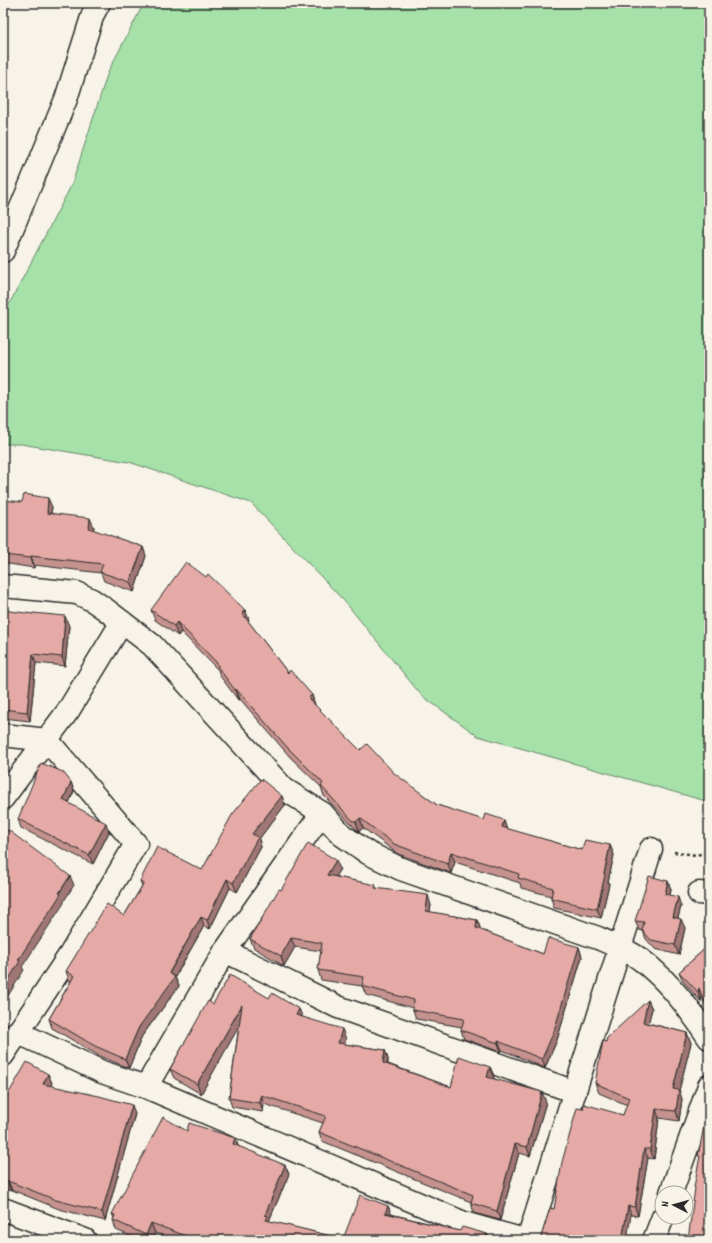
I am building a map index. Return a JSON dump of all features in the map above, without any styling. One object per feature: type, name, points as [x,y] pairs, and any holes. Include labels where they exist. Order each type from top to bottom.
[{"type":"street","points":[[3,251],[66,99],[93,14],[99,3]]},
{"type":"street","points":[[3,586],[76,593],[92,600],[152,645],[284,788],[322,813],[342,835],[368,853],[401,869],[620,947],[640,959],[665,982],[691,1012],[709,1038]]},
{"type":"street","points":[[3,798],[68,711],[122,622]]},
{"type":"street","points":[[3,735],[47,740],[136,844],[71,953],[3,1055]]},
{"type":"street","points":[[146,1087],[225,951],[322,813]]},
{"type":"street","points":[[528,1240],[651,849]]},
{"type":"street","points":[[225,951],[338,1007],[574,1092]]},
{"type":"street","points":[[17,1032],[102,1072],[146,1087],[464,1224],[524,1240]]},
{"type":"street","points":[[674,1185],[709,1086]]},
{"type":"street","points":[[3,1209],[85,1240]]},
{"type":"street","points":[[654,1240],[660,1225]]},
{"type":"path","points":[[696,855],[709,852]]},
{"type":"green space","points":[[144,3],[709,3],[709,802],[478,736],[422,696],[345,602],[251,503],[129,462],[21,444],[3,444],[3,316],[72,184],[108,72]]},
{"type":"building","points":[[24,494],[48,498],[47,513],[90,518],[89,528],[143,547],[130,582],[100,572],[103,564],[31,556],[31,558],[3,555],[3,500],[22,502]]},
{"type":"building","points":[[186,562],[206,577],[208,574],[245,610],[242,613],[288,673],[290,670],[312,695],[308,698],[360,750],[367,744],[394,773],[437,805],[484,820],[486,814],[504,820],[502,827],[582,850],[585,840],[610,845],[597,909],[551,898],[553,888],[518,878],[519,874],[451,852],[448,864],[394,844],[360,818],[356,822],[352,820],[321,786],[323,783],[287,747],[236,689],[235,690],[217,666],[219,665],[177,622],[174,626],[151,610]]},
{"type":"building","points":[[3,610],[65,616],[62,657],[33,654],[27,712],[3,709]]},
{"type":"building","points":[[41,763],[63,772],[71,782],[63,800],[106,823],[89,855],[18,819]]},
{"type":"building","points":[[261,779],[282,796],[252,834],[258,837],[233,883],[227,879],[207,920],[201,917],[169,973],[175,977],[139,1027],[125,1059],[95,1046],[49,1019],[74,976],[66,971],[107,904],[124,916],[144,883],[140,881],[157,847],[202,870],[232,815]]},
{"type":"building","points":[[8,830],[70,876],[59,893],[61,894],[18,960],[20,961],[3,989],[3,836]]},
{"type":"building","points":[[308,843],[336,860],[327,875],[376,885],[375,888],[428,895],[426,911],[477,920],[476,928],[543,954],[548,938],[579,947],[554,1031],[542,1059],[498,1041],[498,1043],[461,1030],[464,1019],[413,1010],[414,1000],[362,986],[364,977],[318,970],[322,943],[291,938],[281,956],[250,939]]},
{"type":"building","points":[[649,876],[668,881],[665,894],[678,897],[673,917],[681,919],[675,945],[651,940],[642,930],[644,922],[635,921]]},
{"type":"building","points":[[709,945],[707,955],[709,957],[709,1005],[703,999],[699,988],[698,992],[679,972]]},
{"type":"building","points":[[230,975],[269,998],[272,993],[299,1009],[296,1015],[342,1029],[338,1043],[385,1050],[383,1063],[451,1087],[459,1056],[490,1067],[487,1077],[542,1092],[527,1147],[515,1144],[497,1211],[471,1203],[473,1195],[319,1132],[326,1116],[261,1095],[260,1103],[229,1098],[242,1005],[197,1084],[170,1069],[208,1001],[213,1004]]},
{"type":"building","points":[[648,1000],[643,1022],[687,1033],[673,1089],[679,1090],[676,1111],[656,1109],[650,1149],[644,1149],[635,1207],[628,1206],[622,1240],[540,1240],[550,1208],[554,1209],[562,1162],[577,1108],[583,1109],[584,1104],[623,1115],[629,1098],[595,1083],[603,1041],[606,1042],[607,1038]]},
{"type":"building","points":[[27,1062],[48,1074],[43,1084],[132,1105],[102,1212],[56,1200],[3,1180],[3,1103]]},
{"type":"building","points":[[707,1111],[709,1112],[709,1240],[688,1240],[690,1225],[694,1225],[694,1187],[700,1156],[698,1156]]},
{"type":"building","points":[[163,1117],[187,1131],[189,1123],[235,1138],[233,1144],[285,1165],[265,1215],[268,1216],[266,1220],[343,1239],[360,1195],[388,1206],[385,1213],[460,1231],[462,1227],[487,1234],[485,1240],[197,1240],[151,1223],[146,1235],[113,1220],[115,1215],[112,1214]]}]
